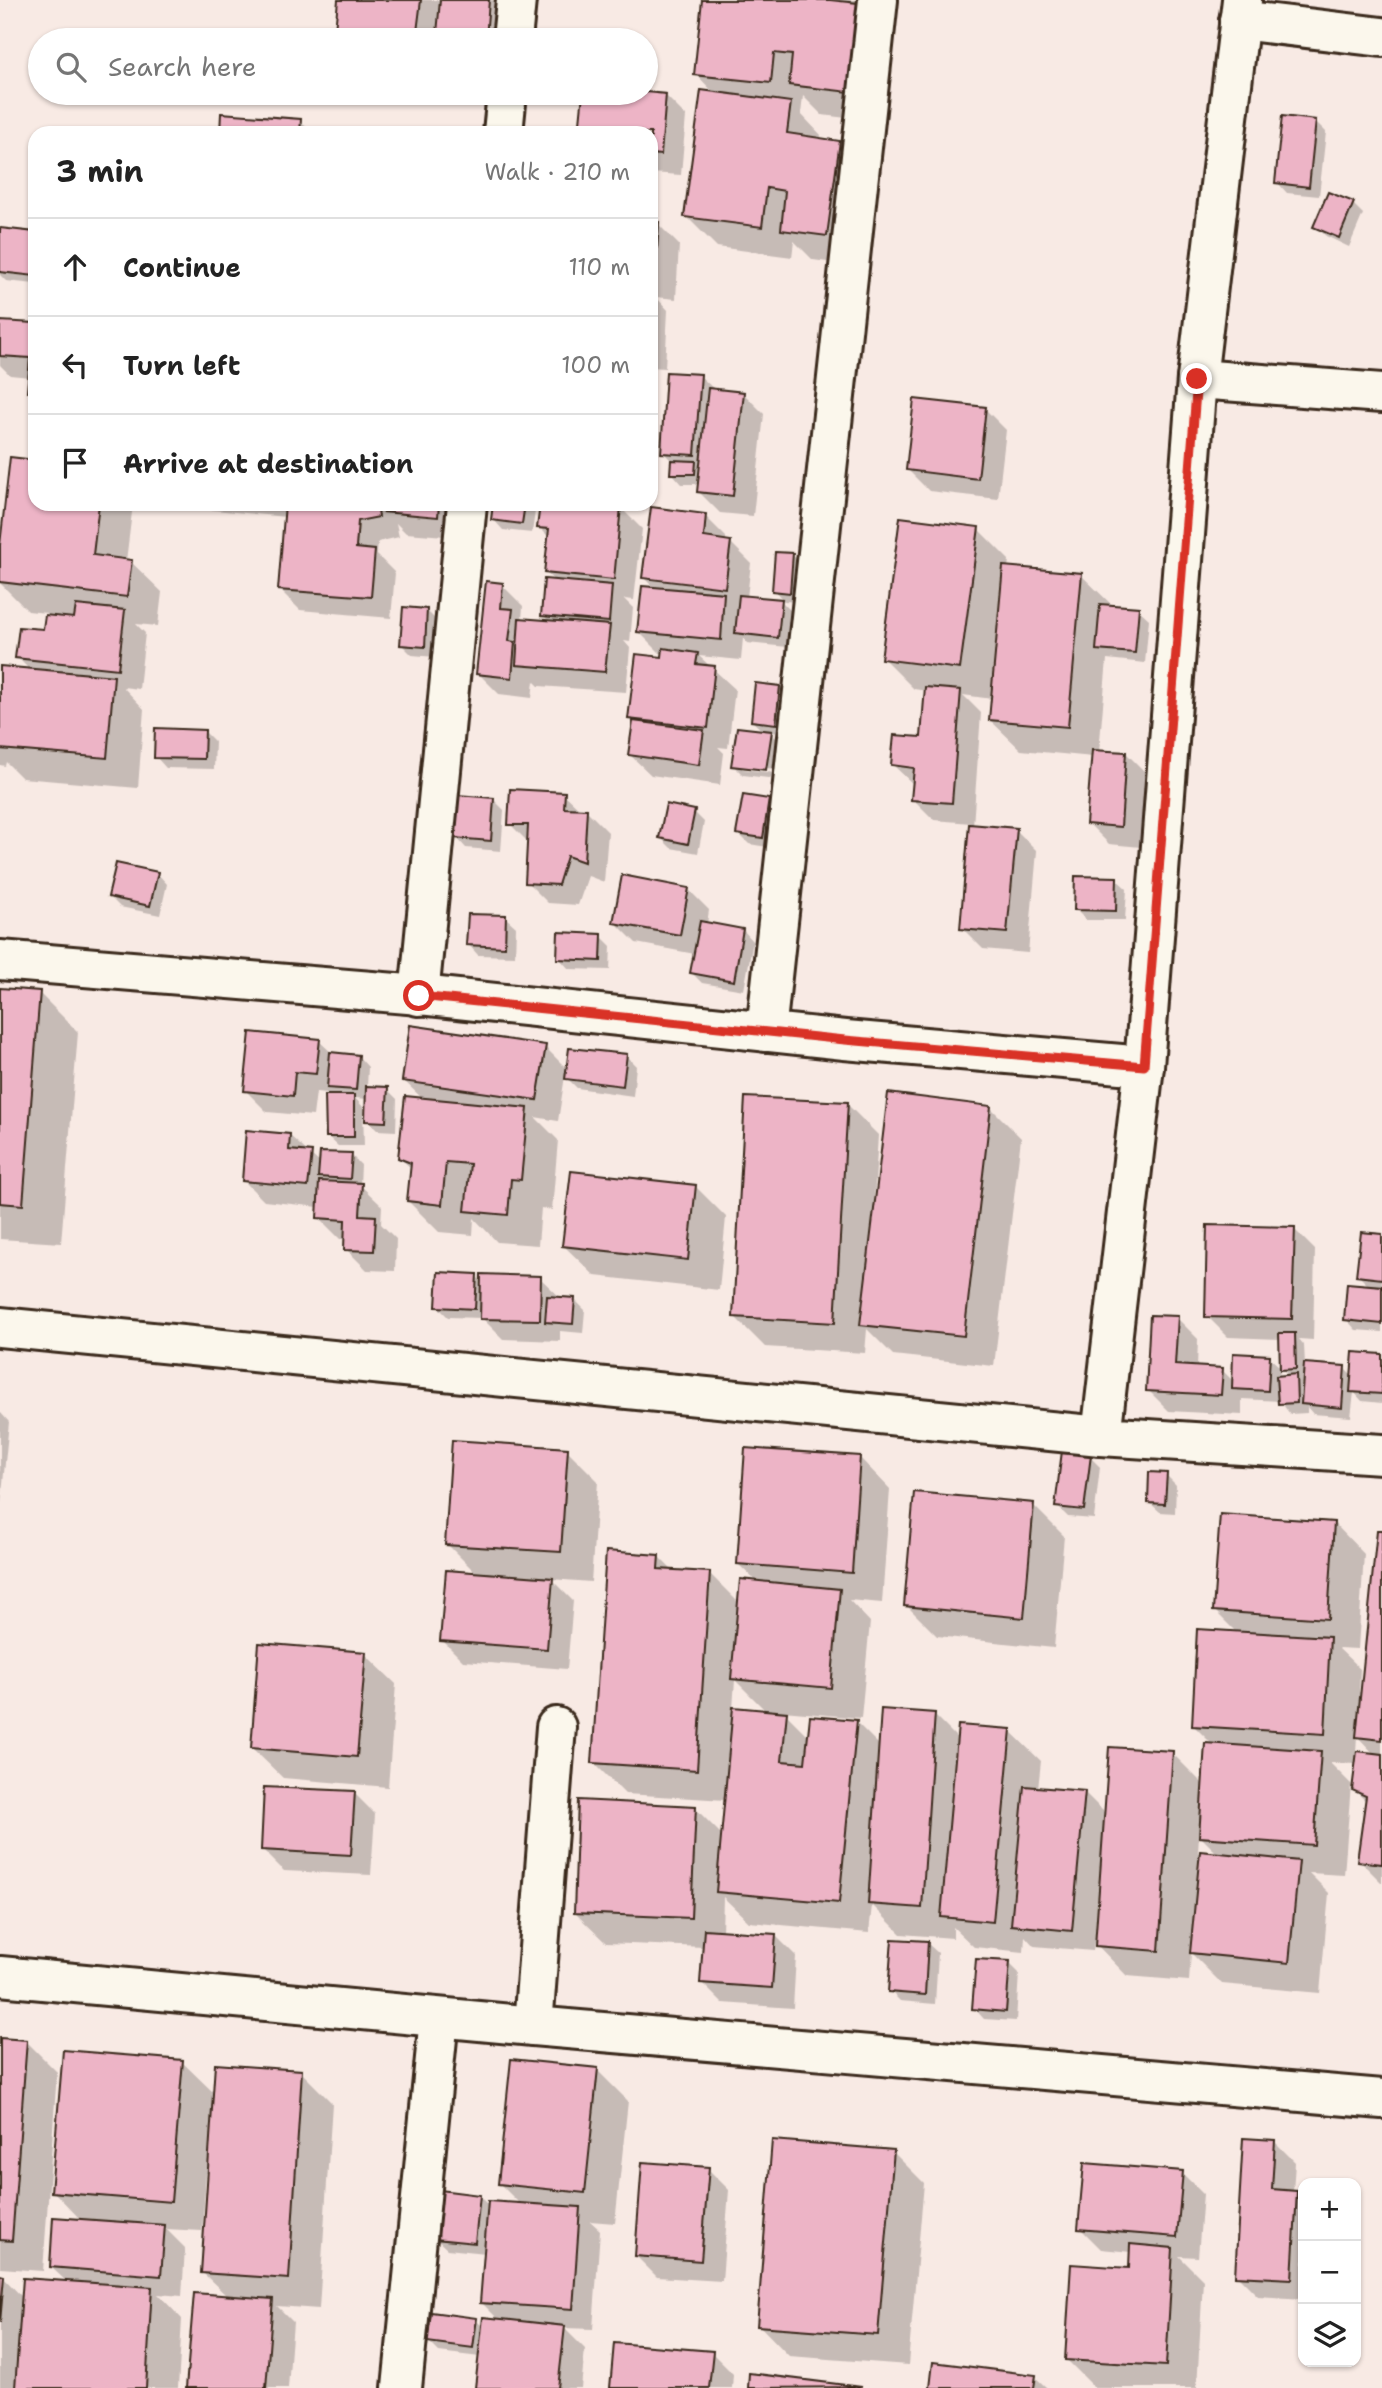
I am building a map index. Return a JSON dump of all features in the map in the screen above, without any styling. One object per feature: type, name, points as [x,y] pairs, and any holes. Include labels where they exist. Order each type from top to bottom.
[{"type":"street","points":[[513,28],[516,0]]},
{"type":"street","points":[[766,1032],[878,0]]},
{"type":"street","points":[[1101,1436],[1144,1066],[1197,379],[1241,10],[1382,37]]},
{"type":"street","points":[[504,126],[506,105]]},
{"type":"street","points":[[1197,379],[1382,393]]},
{"type":"street","points":[[419,996],[466,511]]},
{"type":"street","points":[[0,960],[419,996],[766,1032],[1144,1066]]},
{"type":"street","points":[[0,1327],[1101,1436],[1382,1454]]},
{"type":"street","points":[[533,2026],[556,1727]]},
{"type":"street","points":[[0,1976],[439,2018],[1382,2099]]},
{"type":"street","points":[[402,2388],[439,2018]]},
{"type":"building","points":[[338,0],[421,0],[418,28],[335,28]]},
{"type":"building","points":[[440,0],[489,0],[487,28],[438,28]]},
{"type":"building","points":[[702,0],[830,0],[858,3],[849,92],[789,85],[792,55],[774,53],[771,83],[694,75]]},
{"type":"building","points":[[701,90],[791,102],[787,133],[840,141],[827,236],[781,230],[785,191],[767,188],[762,227],[684,217]]},
{"type":"building","points":[[658,93],[666,94],[661,155],[658,155],[658,126],[580,126],[582,105],[658,105]]},
{"type":"building","points":[[221,113],[301,119],[300,126],[220,126]]},
{"type":"building","points":[[1282,116],[1316,120],[1309,187],[1275,183]]},
{"type":"building","points":[[1328,192],[1354,202],[1339,238],[1313,227]]},
{"type":"building","points":[[0,228],[28,231],[28,275],[0,272]]},
{"type":"building","points":[[0,321],[28,323],[28,358],[0,356]]},
{"type":"building","points":[[666,372],[701,374],[695,455],[661,453]]},
{"type":"building","points":[[708,388],[744,392],[733,496],[697,492]]},
{"type":"building","points":[[914,399],[986,407],[978,479],[906,470]]},
{"type":"building","points":[[10,457],[28,459],[28,511],[98,511],[93,555],[132,560],[127,597],[0,582],[0,545]]},
{"type":"building","points":[[671,460],[696,461],[695,474],[670,474]]},
{"type":"building","points":[[658,508],[706,514],[704,537],[731,541],[725,588],[642,578],[650,511],[658,511]]},
{"type":"building","points":[[284,511],[378,511],[379,517],[358,521],[356,548],[375,550],[371,597],[278,590]]},
{"type":"building","points":[[383,511],[438,511],[438,517]]},
{"type":"building","points":[[492,511],[524,511],[522,524],[491,520]]},
{"type":"building","points":[[539,511],[621,511],[614,580],[544,573],[549,529],[537,528]]},
{"type":"building","points":[[900,517],[979,527],[960,669],[881,659]]},
{"type":"building","points":[[775,552],[793,553],[790,593],[772,591]]},
{"type":"building","points":[[1003,566],[1082,573],[1068,727],[989,720]]},
{"type":"building","points":[[544,579],[612,585],[609,622],[541,616]]},
{"type":"building","points":[[486,581],[503,583],[501,608],[513,609],[509,641],[515,642],[512,678],[476,674]]},
{"type":"building","points":[[642,586],[724,593],[721,640],[637,632]]},
{"type":"building","points":[[739,595],[782,599],[778,638],[735,633]]},
{"type":"building","points":[[1100,604],[1139,607],[1135,653],[1096,650]]},
{"type":"building","points":[[76,605],[125,610],[118,669],[15,658],[19,627],[43,629],[45,615],[74,618]]},
{"type":"building","points":[[403,607],[427,609],[425,647],[400,645]]},
{"type":"building","points":[[519,618],[610,625],[605,672],[516,665]]},
{"type":"building","points":[[663,648],[698,653],[696,664],[715,666],[708,728],[628,719],[636,654],[662,657]]},
{"type":"building","points":[[0,666],[114,676],[107,758],[0,749]]},
{"type":"building","points":[[755,683],[780,686],[776,724],[751,721]]},
{"type":"building","points":[[925,687],[961,690],[952,803],[911,800],[914,768],[891,765],[894,735],[921,737]]},
{"type":"building","points":[[633,721],[704,730],[699,765],[628,755]]},
{"type":"building","points":[[737,727],[772,731],[766,770],[731,766]]},
{"type":"building","points":[[155,728],[205,730],[204,759],[154,758]]},
{"type":"building","points":[[1092,750],[1126,752],[1121,827],[1086,824]]},
{"type":"building","points":[[510,789],[565,792],[564,808],[587,809],[584,862],[567,856],[558,885],[525,883],[528,825],[508,825]]},
{"type":"building","points":[[457,795],[494,798],[491,841],[454,838]]},
{"type":"building","points":[[743,795],[769,799],[763,838],[736,834]]},
{"type":"building","points":[[666,804],[695,810],[688,844],[659,838]]},
{"type":"building","points":[[969,824],[1017,828],[1007,933],[960,929]]},
{"type":"building","points":[[116,863],[158,872],[150,906],[108,897]]},
{"type":"building","points":[[622,875],[689,888],[680,935],[613,923]]},
{"type":"building","points":[[1075,876],[1117,877],[1116,911],[1074,910]]},
{"type":"building","points":[[468,914],[506,915],[505,947],[466,945]]},
{"type":"building","points":[[700,921],[743,929],[734,981],[690,973]]},
{"type":"building","points":[[558,932],[602,934],[601,961],[557,959]]},
{"type":"building","points":[[0,988],[40,991],[23,1205],[0,1203]]},
{"type":"building","points":[[410,1025],[546,1045],[537,1100],[402,1081]]},
{"type":"building","points":[[250,1032],[320,1039],[316,1074],[295,1072],[293,1096],[244,1091]]},
{"type":"building","points":[[569,1048],[627,1054],[623,1086],[565,1079]]},
{"type":"building","points":[[330,1052],[359,1055],[356,1090],[327,1088]]},
{"type":"building","points":[[366,1086],[388,1087],[386,1122],[365,1121]]},
{"type":"building","points":[[888,1093],[991,1106],[964,1336],[860,1325]]},
{"type":"building","points":[[325,1095],[354,1095],[354,1137],[326,1137]]},
{"type":"building","points":[[405,1096],[528,1108],[521,1180],[511,1179],[508,1215],[465,1211],[470,1164],[446,1162],[442,1205],[407,1201],[411,1163],[398,1158]]},
{"type":"building","points":[[745,1097],[848,1102],[835,1323],[733,1317]]},
{"type":"building","points":[[246,1130],[290,1134],[289,1150],[312,1152],[308,1187],[242,1181]]},
{"type":"building","points":[[320,1152],[352,1153],[350,1179],[318,1177]]},
{"type":"building","points":[[571,1171],[696,1185],[688,1260],[562,1246]]},
{"type":"building","points":[[319,1181],[362,1183],[360,1215],[376,1216],[374,1251],[344,1250],[345,1220],[317,1218]]},
{"type":"building","points":[[1207,1225],[1295,1227],[1292,1319],[1205,1317]]},
{"type":"building","points":[[1361,1232],[1382,1234],[1382,1279],[1356,1276]]},
{"type":"building","points":[[438,1272],[477,1274],[475,1309],[436,1307]]},
{"type":"building","points":[[481,1274],[541,1276],[540,1320],[480,1319]]},
{"type":"building","points":[[1347,1283],[1382,1286],[1382,1324],[1344,1320]]},
{"type":"building","points":[[547,1296],[575,1298],[573,1324],[545,1322]]},
{"type":"building","points":[[1150,1315],[1178,1316],[1175,1365],[1223,1368],[1221,1395],[1146,1391]]},
{"type":"building","points":[[1279,1333],[1295,1333],[1296,1369],[1280,1370]]},
{"type":"building","points":[[1353,1352],[1382,1354],[1382,1394],[1350,1392]]},
{"type":"building","points":[[1233,1353],[1270,1355],[1268,1391],[1232,1389]]},
{"type":"building","points":[[1304,1363],[1345,1366],[1342,1408],[1301,1404]]},
{"type":"building","points":[[1296,1374],[1297,1403],[1278,1404],[1276,1376]]},
{"type":"building","points":[[452,1440],[568,1448],[561,1552],[445,1545]]},
{"type":"building","points":[[745,1448],[860,1456],[852,1573],[737,1564]]},
{"type":"building","points":[[1062,1451],[1091,1455],[1084,1510],[1055,1507]]},
{"type":"building","points":[[1149,1472],[1167,1473],[1165,1504],[1148,1503]]},
{"type":"building","points":[[914,1492],[1034,1503],[1024,1618],[904,1606]]},
{"type":"building","points":[[1220,1514],[1334,1522],[1328,1619],[1213,1611]]},
{"type":"building","points":[[1377,1530],[1382,1530],[1382,1740],[1356,1737]]},
{"type":"building","points":[[606,1551],[659,1555],[658,1569],[710,1572],[697,1770],[592,1763]]},
{"type":"building","points":[[446,1570],[553,1578],[547,1649],[440,1641]]},
{"type":"building","points":[[740,1579],[840,1589],[831,1688],[731,1679]]},
{"type":"building","points":[[1197,1629],[1330,1637],[1325,1734],[1192,1726]]},
{"type":"building","points":[[259,1643],[366,1652],[357,1757],[251,1748]]},
{"type":"building","points":[[733,1707],[787,1712],[782,1761],[805,1763],[810,1716],[857,1720],[839,1903],[716,1892]]},
{"type":"building","points":[[881,1709],[935,1713],[922,1908],[868,1904]]},
{"type":"building","points":[[958,1725],[1011,1729],[993,1922],[941,1917]]},
{"type":"building","points":[[1205,1743],[1321,1751],[1314,1845],[1199,1837]]},
{"type":"building","points":[[1109,1747],[1173,1751],[1159,1951],[1095,1946]]},
{"type":"building","points":[[1357,1751],[1382,1754],[1382,1864],[1357,1861],[1366,1796],[1352,1790]]},
{"type":"building","points":[[1024,1786],[1085,1791],[1072,1931],[1011,1925]]},
{"type":"building","points":[[264,1787],[355,1791],[351,1855],[261,1850]]},
{"type":"building","points":[[578,1800],[696,1806],[691,1918],[574,1913]]},
{"type":"building","points":[[1200,1851],[1299,1861],[1289,1963],[1190,1953]]},
{"type":"building","points":[[704,1929],[776,1934],[772,1988],[700,1983]]},
{"type":"building","points":[[892,1939],[928,1941],[925,1995],[888,1992]]},
{"type":"building","points":[[976,1959],[1010,1961],[1006,2012],[972,2009]]},
{"type":"building","points":[[0,2038],[27,2040],[12,2241],[0,2240]]},
{"type":"building","points":[[63,2050],[183,2060],[171,2202],[51,2192]]},
{"type":"building","points":[[511,2059],[598,2068],[585,2193],[498,2184]]},
{"type":"building","points":[[215,2064],[302,2070],[289,2279],[201,2273]]},
{"type":"building","points":[[1243,2138],[1275,2140],[1272,2189],[1297,2191],[1292,2279],[1235,2276]]},
{"type":"building","points":[[772,2140],[894,2150],[878,2335],[757,2326]]},
{"type":"building","points":[[642,2162],[709,2167],[701,2261],[635,2256]]},
{"type":"building","points":[[1084,2163],[1183,2171],[1177,2237],[1078,2229]]},
{"type":"building","points":[[440,2190],[480,2195],[475,2243],[435,2239]]},
{"type":"building","points":[[488,2201],[580,2207],[573,2309],[480,2303]]},
{"type":"building","points":[[53,2217],[165,2225],[161,2276],[50,2267]]},
{"type":"building","points":[[1130,2244],[1173,2248],[1166,2366],[1065,2360],[1071,2264],[1129,2268]]},
{"type":"building","points":[[0,2275],[4,2276],[0,2323]]},
{"type":"building","points":[[23,2278],[152,2287],[146,2388],[15,2388]]},
{"type":"building","points":[[194,2293],[273,2299],[266,2388],[186,2388]]},
{"type":"building","points":[[431,2312],[477,2318],[473,2348],[427,2342]]},
{"type":"building","points":[[483,2317],[565,2326],[558,2388],[475,2388]]},
{"type":"building","points":[[614,2343],[713,2351],[709,2388],[610,2388]]},
{"type":"building","points":[[933,2362],[1036,2375],[1034,2388],[930,2388]]},
{"type":"building","points":[[749,2373],[862,2387],[748,2388]]},
{"type":"route","points":[[419,996],[845,1040],[1144,1066],[1197,379]]}]
